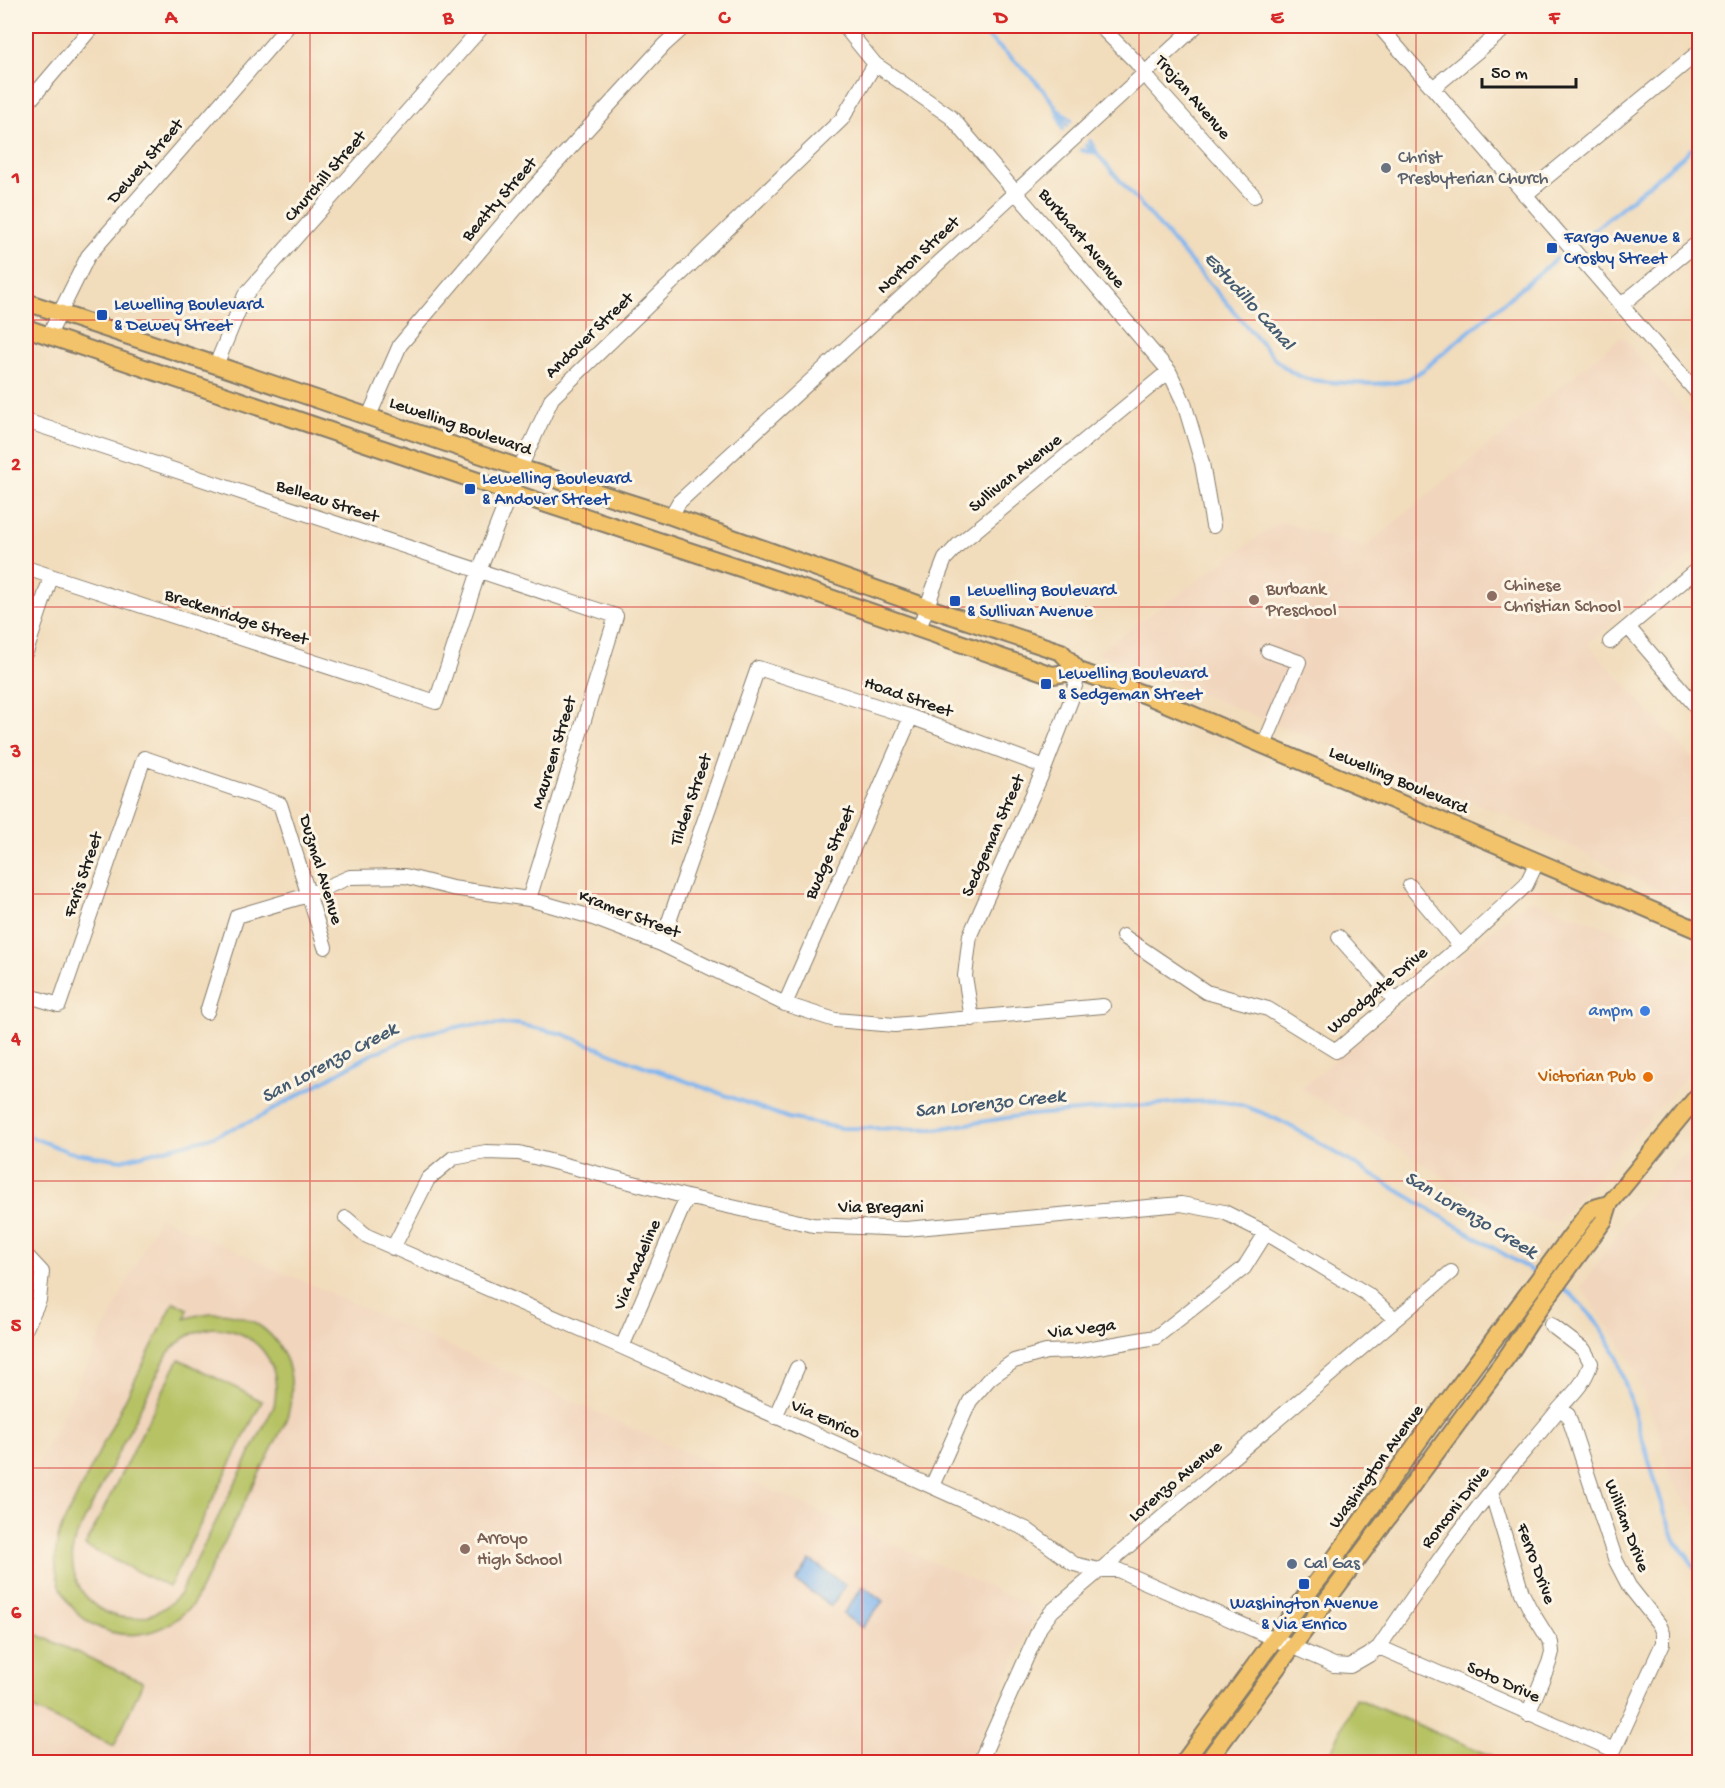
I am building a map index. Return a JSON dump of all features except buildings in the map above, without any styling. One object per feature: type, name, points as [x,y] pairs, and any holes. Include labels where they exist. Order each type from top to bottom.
[{"type":"main road","name":"Lewelling Boulevard","points":[[26,302],[520,468],[671,516],[926,607],[1061,652],[1079,671],[1146,695],[1700,931]]},
{"type":"main road","name":"Lewelling Boulevard","points":[[26,328],[1053,675],[1079,671]]},
{"type":"main road","points":[[646,536],[671,516]]},
{"type":"main road","name":"Washington Avenue","points":[[1207,1762],[1509,1354],[1604,1220],[1609,1204],[1700,1093]]},
{"type":"main road","name":"Washington Avenue","points":[[1184,1762],[1591,1209],[1609,1204]]},
{"type":"street","points":[[26,105],[93,26]]},
{"type":"street","name":"Dewey Street","points":[[49,336],[88,256],[288,26]]},
{"type":"street","name":"Churchill Street","points":[[216,364],[245,295],[483,26]]},
{"type":"street","name":"Beatty Street","points":[[369,416],[400,345],[529,193],[664,45],[685,26]]},
{"type":"street","name":"Burkhart Avenue","points":[[844,26],[875,64],[951,117],[1169,371],[1184,403],[1202,463],[1213,526]]},
{"type":"street","name":"Trojan Avenue","points":[[1100,26],[1144,71],[1152,83],[1254,196]]},
{"type":"street","name":"Norton Street","points":[[671,516],[679,502],[1144,71],[1196,26]]},
{"type":"street","points":[[1379,26],[1700,396]]},
{"type":"street","points":[[1433,88],[1508,26]]},
{"type":"street","points":[[1525,195],[1700,51]]},
{"type":"street","name":"Andover Street","points":[[436,702],[479,571],[520,468],[552,398],[842,119],[875,64]]},
{"type":"street","points":[[1621,305],[1700,241]]},
{"type":"street","name":"Sullivan Avenue","points":[[919,629],[945,559],[958,545],[1169,371]]},
{"type":"street","name":"Belleau Street","points":[[26,422],[616,616]]},
{"type":"street","points":[[1610,642],[1700,567]]},
{"type":"street","name":"Breckenridge Street","points":[[26,568],[436,702]]},
{"type":"street","points":[[26,652],[51,577]]},
{"type":"street","name":"Maureen Street","points":[[529,899],[616,616]]},
{"type":"street","points":[[1628,627],[1700,711]]},
{"type":"street","points":[[1264,745],[1299,662],[1268,651]]},
{"type":"street","name":"Hoad Street","points":[[758,668],[911,717],[1044,767]]},
{"type":"street","name":"Tilden Street","points":[[661,944],[758,668]]},
{"type":"street","name":"Sedgeman Street","points":[[972,1019],[965,976],[970,935],[1044,767],[1071,700],[1079,671]]},
{"type":"street","name":"Budge Street","points":[[785,1004],[911,717]]},
{"type":"street","name":"Duzmal Avenue","points":[[144,758],[280,804],[325,947]]},
{"type":"street","name":"Faris Street","points":[[26,995],[59,1005],[144,758]]},
{"type":"street","name":"Woodgate Drive","points":[[1123,936],[1206,992],[1268,1009],[1336,1051],[1460,946],[1526,885],[1537,862]]},
{"type":"street","name":"Kramer Street","points":[[207,1012],[237,916],[308,895],[351,878],[405,876],[452,888],[529,899],[588,916],[661,944],[785,1004],[835,1020],[895,1026],[1103,1006]]},
{"type":"street","points":[[1410,886],[1460,946]]},
{"type":"street","points":[[1339,937],[1395,999]]},
{"type":"street","name":"Via Bregani","points":[[393,1248],[428,1179],[453,1158],[486,1152],[519,1153],[687,1197],[813,1225],[906,1229],[1181,1204],[1224,1212],[1266,1233],[1367,1294],[1395,1319]]},
{"type":"street","name":"Via Madeline","points":[[622,1347],[687,1197]]},
{"type":"street","name":"Via Enrico","points":[[346,1218],[367,1236],[393,1248],[622,1347],[1026,1529],[1074,1564],[1099,1570],[1118,1570],[1291,1647]]},
{"type":"street","name":"Via Vega","points":[[932,1486],[970,1401],[990,1378],[1014,1361],[1046,1352],[1075,1351],[1156,1337],[1244,1268],[1266,1233]]},
{"type":"street","points":[[26,1255],[42,1272],[39,1300],[26,1328]]},
{"type":"street","name":"Lorenzo Avenue","points":[[980,1762],[1040,1627],[1052,1611],[1451,1272]]},
{"type":"street","name":"Ronconi Drive","points":[[1291,1647],[1334,1665],[1348,1666],[1379,1647],[1442,1555],[1491,1491],[1559,1409],[1576,1393],[1586,1378],[1591,1363],[1584,1350],[1551,1325]]},
{"type":"street","points":[[775,1417],[797,1368]]},
{"type":"street","name":"William Drive","points":[[1559,1409],[1568,1414],[1616,1561],[1629,1586],[1659,1624],[1663,1633],[1663,1643],[1614,1750]]},
{"type":"street","name":"Ferro Drive","points":[[1491,1491],[1522,1593],[1551,1643],[1552,1652],[1549,1663],[1528,1714]]},
{"type":"street","name":"Soto Drive","points":[[1379,1647],[1614,1750]]},
{"type":"shaded area","name":"Chinese Christian School","points":[[1622,336],[1699,427],[1699,549],[1588,644],[1699,765],[1699,910],[1506,815],[1097,653],[1280,521],[1364,548]]},
{"type":"shaded area","points":[[1530,899],[1699,962],[1699,1063],[1556,1223],[1494,1207],[1301,1088]]},
{"type":"shaded area","points":[[1699,1139],[1699,1519],[1670,1477],[1661,1440],[1630,1359],[1581,1287],[1629,1217]]},
{"type":"shaded area","name":"Arroyo High School","points":[[159,1217],[1038,1609],[968,1762],[26,1762],[26,1489]]},
{"type":"green space","points":[[174,1302],[188,1309],[185,1319],[210,1313],[234,1315],[254,1322],[271,1335],[283,1353],[290,1374],[291,1397],[285,1423],[193,1604],[168,1625],[141,1634],[115,1633],[91,1623],[72,1606],[59,1583],[56,1555],[63,1524]],"holes":[[[213,1328],[229,1330],[254,1342],[263,1351],[274,1376],[276,1390],[274,1406],[179,1595],[161,1610],[142,1617],[122,1617],[104,1612],[89,1600],[78,1584],[73,1564],[74,1541],[168,1353],[183,1339],[194,1333]]]},
{"type":"green space","points":[[179,1359],[262,1401],[169,1587],[85,1546]]},
{"type":"green space","points":[[36,1634],[143,1682],[114,1746],[26,1706],[26,1657]]},
{"type":"green space","points":[[1355,1698],[1506,1762],[1327,1762]]},
{"type":"water","points":[[810,1560],[846,1585],[831,1606],[796,1581]]},
{"type":"water","points":[[863,1586],[883,1601],[862,1628],[843,1614]]},
{"type":"waterway","name":"Estudillo Canal","points":[[975,26],[1018,63],[1038,84],[1055,106],[1063,129]]},
{"type":"waterway","name":"Estudillo Canal","points":[[1060,111],[1071,120]]},
{"type":"waterway","name":"Estudillo Canal","points":[[1060,114],[1067,125]]},
{"type":"waterway","name":"Estudillo Canal","points":[[1090,141],[1097,153]]},
{"type":"waterway","name":"Estudillo Canal","points":[[1582,240],[1700,142]]},
{"type":"waterway","name":"Estudillo Canal","points":[[1086,145],[1094,152]]},
{"type":"waterway","name":"Estudillo Canal","points":[[1081,150],[1097,154],[1276,360],[1296,375],[1304,378],[1369,384],[1394,383],[1408,379],[1423,370],[1557,258]]},
{"type":"waterway","name":"San Lorenzo Creek","points":[[26,1135],[69,1152],[122,1160],[209,1138],[256,1119],[370,1055],[419,1034],[468,1025],[517,1024],[563,1034],[788,1118],[840,1128],[936,1129],[1019,1116],[1183,1102],[1233,1103],[1264,1113],[1301,1132],[1537,1274]]},
{"type":"waterway","name":"San Lorenzo Creek","points":[[1559,1287],[1572,1295],[1598,1323],[1616,1354],[1675,1540],[1700,1574]]},
{"type":"place","name":"Christ Presbyterian Church","points":[[1386,168]]},
{"type":"place","name":"Fargo Avenue & Crosby Street","points":[[1552,248]]},
{"type":"place","name":"Lewelling Boulevard & Dewey Street","points":[[102,315]]},
{"type":"place","name":"Lewelling Boulevard & Andover Street","points":[[470,489]]},
{"type":"place","name":"Chinese Christian School","points":[[1492,596]]},
{"type":"place","name":"Burbank Preschool","points":[[1254,600]]},
{"type":"place","name":"Lewelling Boulevard & Sullivan Avenue","points":[[955,601]]},
{"type":"place","name":"Lewelling Boulevard & Sedgeman Street","points":[[1046,684]]},
{"type":"place","name":"ampm","points":[[1645,1011]]},
{"type":"place","name":"Victorian Pub","points":[[1648,1077]]},
{"type":"place","name":"Arroyo High School","points":[[465,1549]]},
{"type":"place","name":"Cal Gas","points":[[1292,1564]]},
{"type":"place","name":"Washington Avenue & Via Enrico","points":[[1304,1584]]}]
